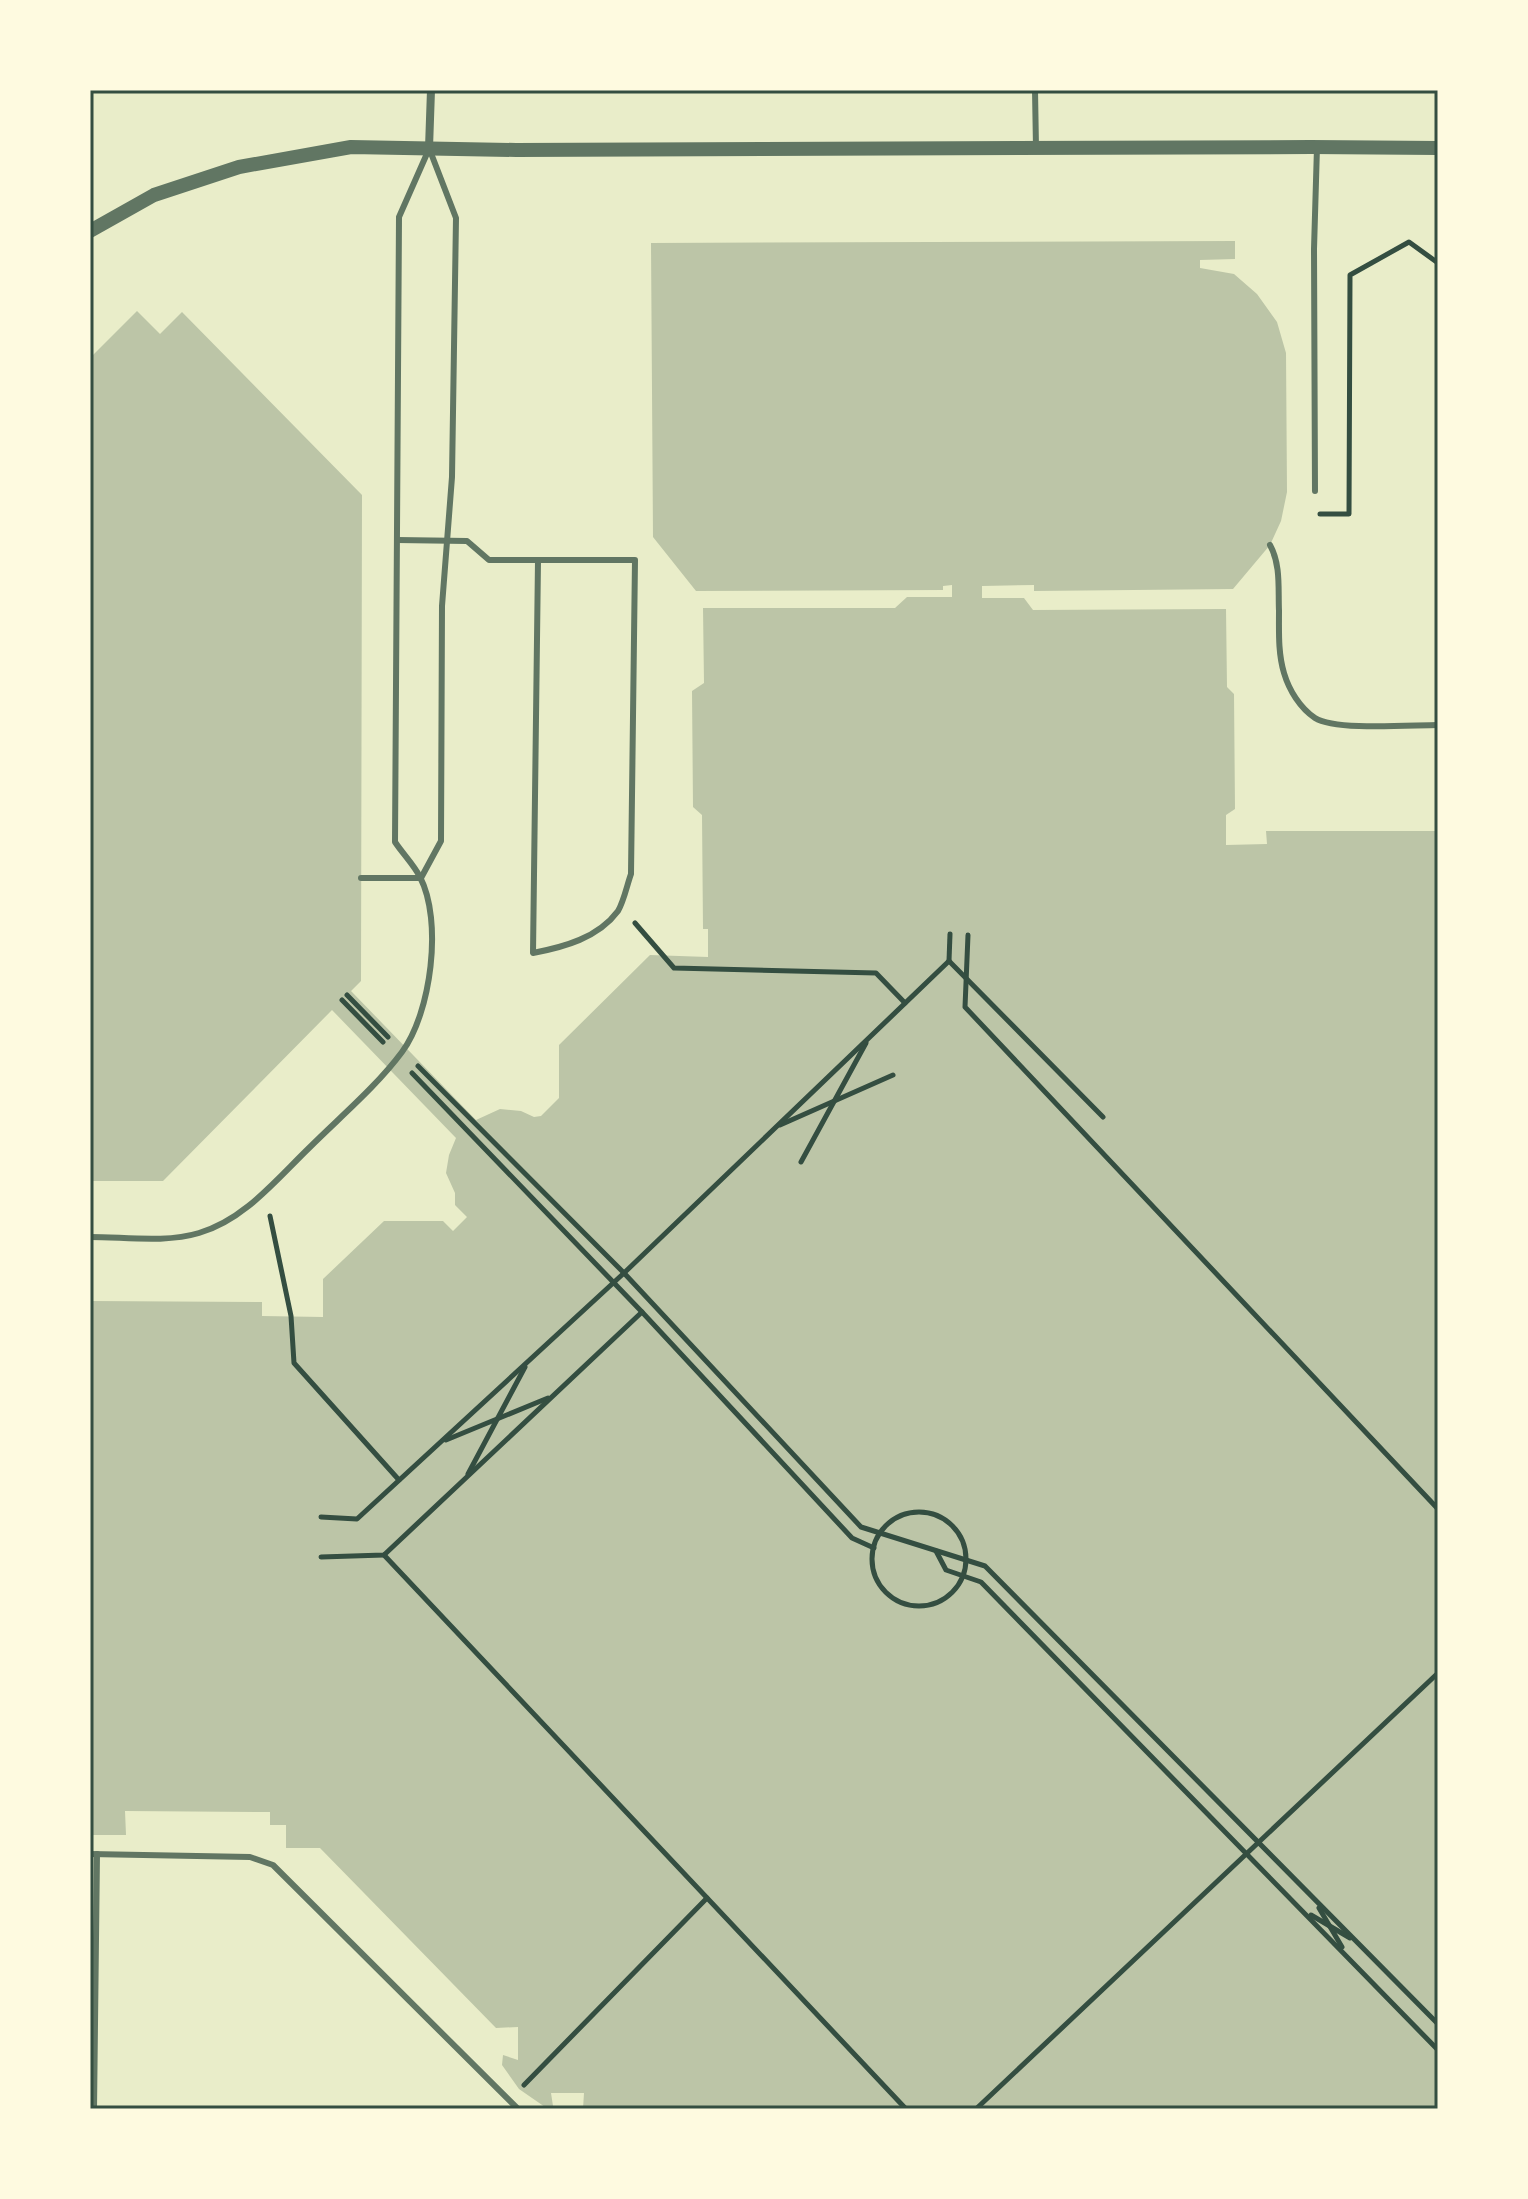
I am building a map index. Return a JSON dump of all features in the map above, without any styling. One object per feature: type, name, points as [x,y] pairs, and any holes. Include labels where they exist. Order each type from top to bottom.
[{"type":"street","points":[[429,148],[431,90]]},
{"type":"street","points":[[90,231],[154,195],[239,167],[351,147],[1438,148]]},
{"type":"lane","points":[[1035,90],[1036,148]]},
{"type":"lane","points":[[1315,491],[1314,232],[1317,147]]},
{"type":"lane","points":[[90,1237],[159,1237],[198,1233],[233,1218],[264,1192],[380,1078],[403,1051],[424,1004],[434,951],[431,918],[421,878],[395,842],[399,217],[429,148]]},
{"type":"lane","points":[[421,878],[441,841],[442,606],[452,477],[456,218],[429,148]]},
{"type":"lane","points":[[397,540],[467,541],[489,560],[635,560],[631,874],[618,910],[592,934],[567,946],[533,953],[538,561]]},
{"type":"lane","points":[[1270,545],[1278,559],[1283,671],[1289,689],[1302,707],[1317,719],[1335,725],[1438,725]]},
{"type":"lane","points":[[361,878],[421,878]]},
{"type":"lane","points":[[94,2109],[93,1854],[250,1857],[273,1865],[518,2109]]},
{"type":"path","points":[[1320,514],[1349,514],[1350,275],[1409,242],[1438,263]]},
{"type":"path","points":[[618,910],[644,930],[674,968],[876,973],[905,1003]]},
{"type":"path","points":[[321,1517],[357,1519],[624,1273],[949,961],[950,934]]},
{"type":"path","points":[[968,935],[965,1007],[1438,1509]]},
{"type":"path","points":[[949,961],[1103,1117]]},
{"type":"path","points":[[347,995],[624,1273],[861,1527],[985,1566],[1438,2024]]},
{"type":"path","points":[[801,1162],[868,1038]]},
{"type":"path","points":[[777,1126],[893,1075]]},
{"type":"path","points":[[466,1129],[852,1538],[874,1548]]},
{"type":"path","points":[[264,1192],[291,1316],[294,1363],[399,1480]]},
{"type":"path","points":[[321,1557],[384,1555],[642,1312]]},
{"type":"path","points":[[466,1478],[527,1362]]},
{"type":"path","points":[[440,1443],[552,1397]]},
{"type":"path","points":[[918,1512],[934,1514],[948,1522],[958,1533],[965,1547],[966,1562],[956,1589],[945,1599],[931,1605],[916,1606],[889,1596],[879,1583],[873,1568],[874,1548],[878,1536],[888,1524],[902,1515],[918,1512]]},
{"type":"path","points":[[936,1551],[946,1570],[981,1582],[1438,2050]]},
{"type":"path","points":[[384,1555],[906,2109]]},
{"type":"path","points":[[976,2109],[1438,1673]]},
{"type":"path","points":[[519,2089],[707,1898]]},
{"type":"path","points":[[1315,1900],[1347,1955]]},
{"type":"path","points":[[1303,1910],[1357,1942]]},
{"type":"building","points":[[1235,241],[1235,259],[1200,260],[1200,268],[1234,274],[1257,294],[1277,322],[1286,353],[1287,492],[1281,521],[1270,545],[1233,589],[1034,591],[1034,585],[982,586],[982,598],[1024,598],[1033,610],[1226,609],[1227,687],[1234,694],[1235,809],[1226,815],[1226,845],[1267,844],[1266,831],[1438,831],[1438,2109],[583,2109],[584,2093],[551,2093],[553,2106],[545,2107],[519,2089],[502,2065],[503,2055],[518,2060],[518,2027],[496,2028],[320,1848],[286,1848],[286,1825],[270,1825],[270,1812],[125,1811],[126,1835],[90,1835],[90,1301],[262,1302],[262,1316],[323,1317],[323,1279],[384,1221],[443,1221],[453,1231],[467,1217],[455,1205],[455,1193],[446,1173],[456,1138],[332,1010],[163,1181],[90,1181],[90,358],[137,311],[160,334],[182,312],[362,495],[361,981],[351,991],[476,1120],[500,1109],[521,1111],[534,1117],[541,1116],[559,1098],[559,1045],[650,955],[708,957],[708,929],[703,929],[702,815],[693,807],[692,691],[704,683],[703,608],[895,608],[907,597],[952,597],[952,585],[943,586],[943,590],[696,591],[653,537],[651,243]]}]
